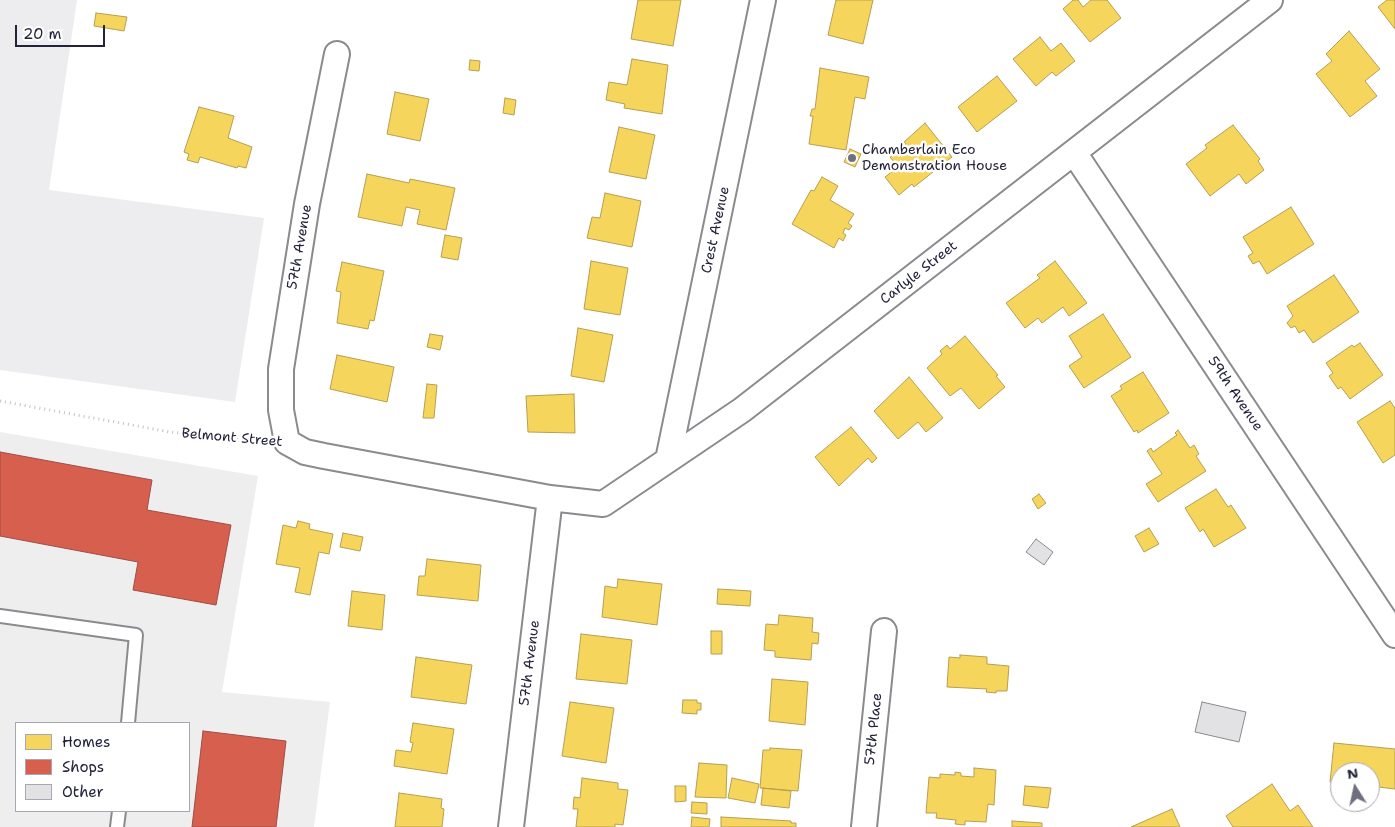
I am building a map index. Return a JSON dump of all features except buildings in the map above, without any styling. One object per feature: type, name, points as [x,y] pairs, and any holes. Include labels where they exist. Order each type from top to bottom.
[{"type":"street","name":"Crest Avenue","points":[[668,460],[764,0]]},
{"type":"street","name":"Carlyle Street","points":[[550,498],[603,504],[742,410],[1075,154],[1270,0]]},
{"type":"street","name":"57th Avenue","points":[[287,442],[280,410],[281,369],[286,330],[307,204],[338,54]]},
{"type":"street","name":"59th Avenue","points":[[1075,154],[1395,635]]},
{"type":"street","name":"Belmont Street","points":[[287,442],[305,452],[550,498]]},
{"type":"street","name":"57th Avenue","points":[[510,827],[550,498]]},
{"type":"street","name":"57th Place","points":[[864,827],[884,631]]},
{"type":"lane","points":[[0,616],[136,636],[128,722]]},
{"type":"lane","points":[[118,827],[119,812]]},
{"type":"path","name":"Belmont Street","points":[[0,401],[170,432],[219,438],[287,442]]},
{"type":"shaded area","points":[[0,0],[77,0],[49,190],[264,218],[235,402],[0,370]]},
{"type":"shaded area","points":[[0,432],[258,476],[222,692],[330,702],[314,827],[0,827]]},
{"type":"place","name":"Chamberlain Eco Demonstration House","points":[[852,158]]}]
